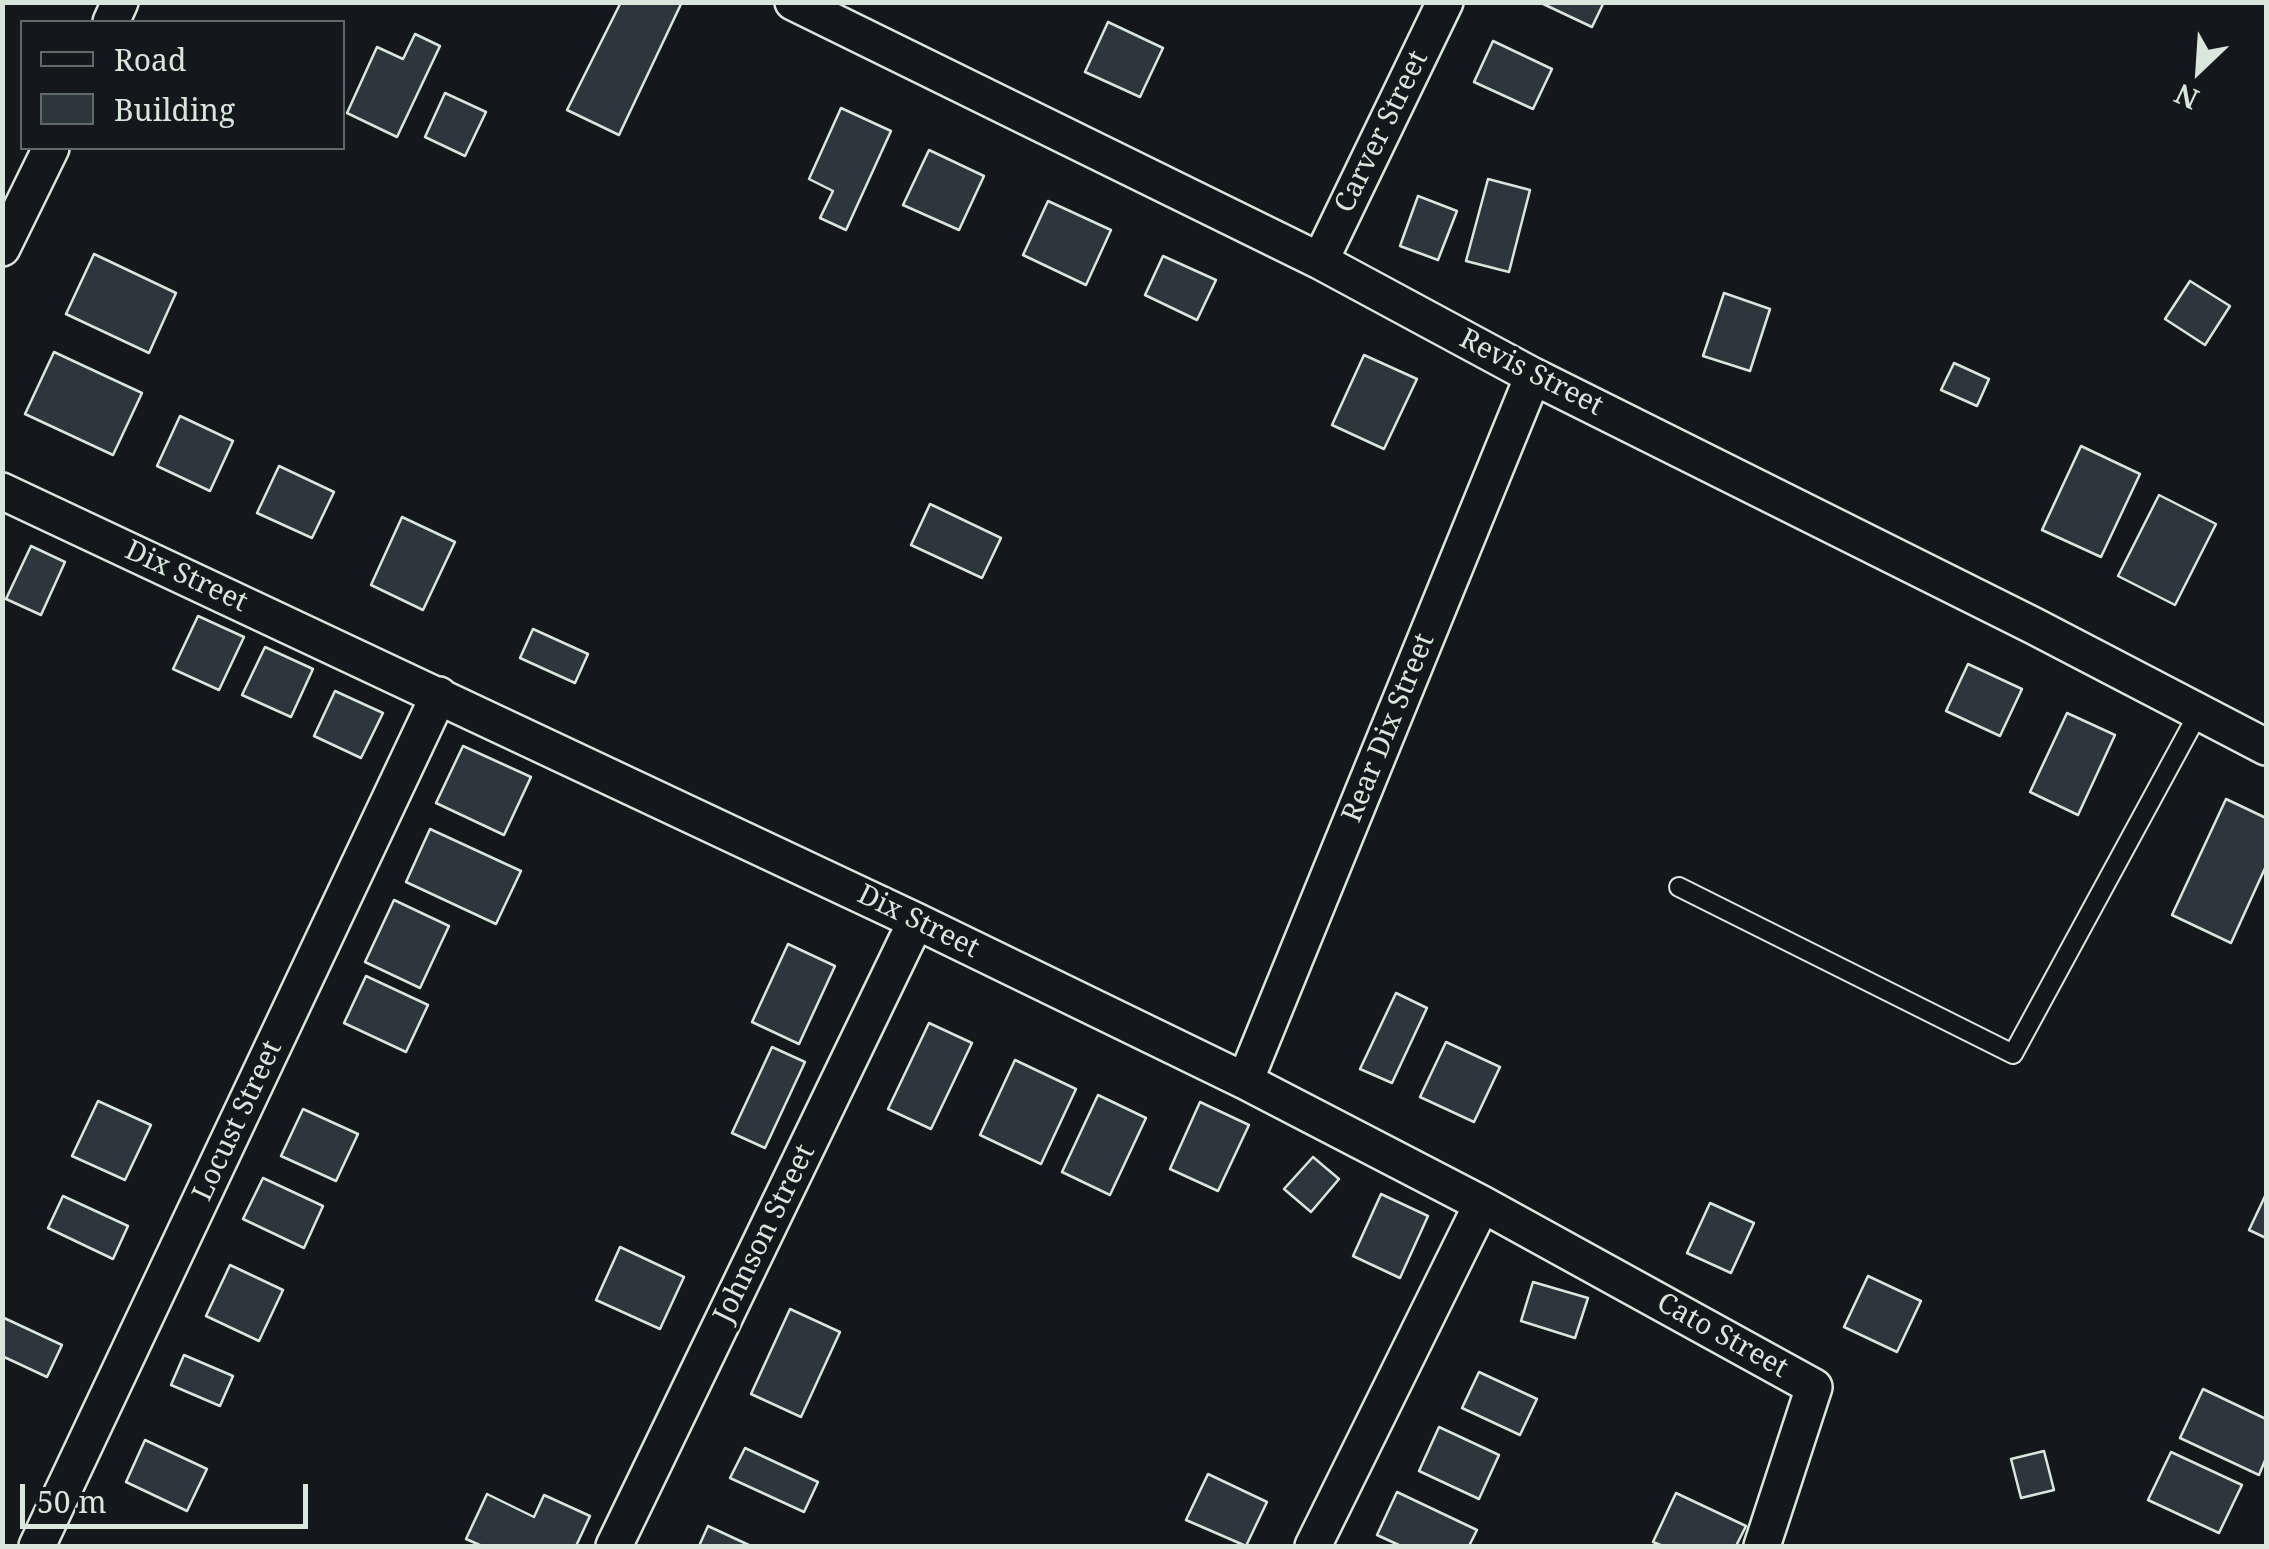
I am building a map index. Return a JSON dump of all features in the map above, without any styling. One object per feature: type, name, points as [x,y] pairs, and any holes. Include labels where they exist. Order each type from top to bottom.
[{"type":"street","name":"Revis Street","points":[[794,2],[1320,261],[1533,376],[2034,626],[2266,747]]},
{"type":"street","name":"Carver Street","points":[[1320,261],[1445,2]]},
{"type":"street","points":[[2,248],[50,150]]},
{"type":"street","name":"Rear Dix Street","points":[[1245,1081],[1533,376]]},
{"type":"street","name":"Dix Street","points":[[2,491],[916,921],[1245,1081],[1482,1204]]},
{"type":"street","name":"Locust Street","points":[[37,1546],[439,695]]},
{"type":"street","name":"Johnson Street","points":[[614,1546],[916,921]]},
{"type":"street","points":[[1312,1546],[1482,1204]]},
{"type":"street","name":"Cato Street","points":[[1482,1204],[1814,1387],[1762,1546]]},
{"type":"lane","points":[[1680,887],[2013,1054],[2199,712]]},
{"type":"building","points":[[621,2],[682,2],[619,135],[567,110]]},
{"type":"building","points":[[1539,2],[1604,2],[1592,27]]},
{"type":"building","points":[[1108,22],[1163,48],[1140,97],[1085,72]]},
{"type":"building","points":[[415,34],[440,46],[397,137],[347,113],[377,47],[403,59]]},
{"type":"building","points":[[1493,41],[1552,69],[1533,109],[1474,82]]},
{"type":"building","points":[[445,93],[486,112],[465,156],[425,137]]},
{"type":"building","points":[[841,108],[891,131],[846,230],[820,218],[833,191],[809,179]]},
{"type":"building","points":[[929,150],[984,176],[959,230],[903,205]]},
{"type":"building","points":[[1488,179],[1530,190],[1509,272],[1466,261]]},
{"type":"building","points":[[1418,196],[1457,211],[1438,260],[1400,246]]},
{"type":"building","points":[[1048,201],[1111,230],[1086,285],[1023,255]]},
{"type":"building","points":[[94,254],[176,293],[149,353],[66,314]]},
{"type":"building","points":[[1163,256],[1216,280],[1197,320],[1145,295]]},
{"type":"building","points":[[2190,281],[2230,306],[2205,345],[2165,319]]},
{"type":"building","points":[[1724,293],[1770,309],[1750,371],[1703,356]]},
{"type":"building","points":[[54,352],[142,393],[113,455],[25,414]]},
{"type":"building","points":[[1364,355],[1417,379],[1384,449],[1332,425]]},
{"type":"building","points":[[1954,363],[1989,379],[1977,406],[1941,390]]},
{"type":"building","points":[[180,416],[233,441],[210,491],[157,466]]},
{"type":"building","points":[[2081,446],[2140,474],[2101,557],[2042,530]]},
{"type":"building","points":[[279,466],[334,492],[312,538],[257,513]]},
{"type":"building","points":[[2159,495],[2216,524],[2175,605],[2118,576]]},
{"type":"building","points":[[930,504],[1001,538],[982,578],[911,545]]},
{"type":"building","points":[[402,517],[455,542],[423,610],[371,585]]},
{"type":"building","points":[[31,546],[65,562],[41,615],[6,599]]},
{"type":"building","points":[[198,616],[244,637],[219,690],[173,669]]},
{"type":"building","points":[[533,629],[588,654],[575,683],[520,658]]},
{"type":"building","points":[[265,647],[313,669],[291,717],[242,695]]},
{"type":"building","points":[[1968,664],[2022,689],[2000,736],[1946,711]]},
{"type":"building","points":[[335,691],[383,713],[361,758],[314,736]]},
{"type":"building","points":[[2067,713],[2115,735],[2078,815],[2030,792]]},
{"type":"building","points":[[463,746],[531,777],[504,835],[436,803]]},
{"type":"building","points":[[2226,799],[2266,818],[2266,866],[2231,943],[2172,915]]},
{"type":"building","points":[[430,829],[521,871],[496,924],[406,882]]},
{"type":"building","points":[[394,900],[449,926],[420,988],[365,962]]},
{"type":"building","points":[[788,944],[835,966],[799,1044],[752,1022]]},
{"type":"building","points":[[366,976],[428,1005],[406,1052],[344,1023]]},
{"type":"building","points":[[1396,993],[1427,1008],[1392,1083],[1360,1069]]},
{"type":"building","points":[[929,1023],[972,1043],[931,1129],[888,1109]]},
{"type":"building","points":[[1446,1042],[1500,1067],[1474,1122],[1420,1097]]},
{"type":"building","points":[[772,1047],[805,1062],[765,1148],[732,1133]]},
{"type":"building","points":[[1015,1060],[1076,1089],[1041,1164],[980,1135]]},
{"type":"building","points":[[1098,1095],[1146,1118],[1110,1195],[1062,1172]]},
{"type":"building","points":[[98,1101],[151,1125],[125,1180],[72,1156]]},
{"type":"building","points":[[1200,1102],[1249,1125],[1218,1191],[1170,1169]]},
{"type":"building","points":[[303,1109],[358,1134],[336,1181],[281,1156]]},
{"type":"building","points":[[1313,1157],[1339,1179],[1311,1212],[1284,1189]]},
{"type":"building","points":[[263,1178],[323,1206],[304,1248],[243,1219]]},
{"type":"building","points":[[1381,1194],[1428,1216],[1400,1278],[1353,1256]]},
{"type":"building","points":[[2266,1194],[2266,1238],[2249,1230]]},
{"type":"building","points":[[63,1196],[128,1226],[113,1259],[48,1228]]},
{"type":"building","points":[[1710,1203],[1754,1223],[1731,1273],[1687,1253]]},
{"type":"building","points":[[620,1247],[684,1277],[660,1329],[596,1300]]},
{"type":"building","points":[[230,1265],[283,1290],[259,1341],[206,1316]]},
{"type":"building","points":[[1868,1276],[1921,1301],[1897,1352],[1844,1327]]},
{"type":"building","points":[[1533,1282],[1588,1298],[1575,1338],[1521,1321]]},
{"type":"building","points":[[790,1309],[840,1332],[801,1417],[751,1394]]},
{"type":"building","points":[[2,1317],[62,1345],[47,1377],[2,1356]]},
{"type":"building","points":[[184,1355],[233,1376],[220,1406],[171,1385]]},
{"type":"building","points":[[1479,1372],[1537,1399],[1520,1435],[1462,1408]]},
{"type":"building","points":[[2203,1389],[2266,1419],[2266,1458],[2259,1475],[2180,1438]]},
{"type":"building","points":[[1439,1427],[1499,1455],[1479,1499],[1419,1471]]},
{"type":"building","points":[[145,1440],[207,1469],[187,1511],[126,1482]]},
{"type":"building","points":[[745,1448],[818,1482],[804,1512],[730,1478]]},
{"type":"building","points":[[2044,1451],[2054,1490],[2021,1498],[2011,1459]]},
{"type":"building","points":[[2171,1452],[2242,1485],[2219,1533],[2148,1500]]},
{"type":"building","points":[[1208,1474],[1267,1502],[1246,1546],[1186,1520]]},
{"type":"building","points":[[1397,1492],[1477,1530],[1469,1546],[1401,1546],[1377,1535]]},
{"type":"building","points":[[1676,1493],[1746,1526],[1736,1546],[1663,1546],[1653,1542]]},
{"type":"building","points":[[487,1494],[534,1517],[544,1495],[590,1516],[576,1546],[482,1546],[466,1539]]},
{"type":"building","points":[[708,1526],[751,1546],[699,1546]]}]
